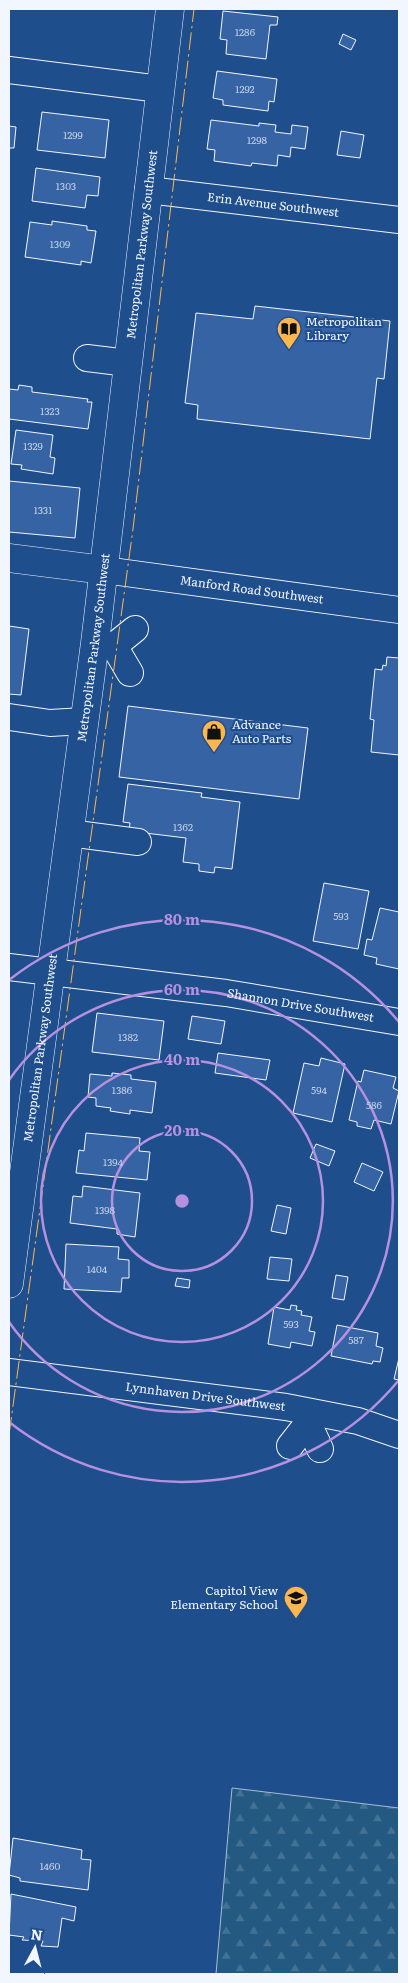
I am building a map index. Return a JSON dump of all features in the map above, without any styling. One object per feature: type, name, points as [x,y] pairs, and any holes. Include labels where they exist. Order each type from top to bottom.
[{"type":"main road","name":"Metropolitan Parkway Southwest","points":[[9,1284],[17,1158],[51,972],[84,721],[104,645],[104,570],[170,9]]},
{"type":"main road","points":[[9,558],[104,570]]},
{"type":"street","points":[[9,70],[160,89]]},
{"type":"street","name":"Erin Avenue Southwest","points":[[148,190],[399,220]]},
{"type":"street","points":[[87,358],[128,363]]},
{"type":"street","name":"Manford Road Southwest","points":[[104,570],[399,606]]},
{"type":"street","points":[[130,673],[104,645],[135,629]]},
{"type":"street","points":[[9,717],[50,723],[84,721]]},
{"type":"street","points":[[69,833],[138,842]]},
{"type":"street","name":"Shannon Drive Southwest","points":[[9,968],[226,992],[399,1022]]},
{"type":"street","name":"Lynnhaven Drive Southwest","points":[[9,1372],[309,1417],[358,1421],[399,1434]]},
{"type":"street","points":[[290,1446],[309,1417]]},
{"type":"street","points":[[309,1417],[320,1449]]},
{"type":"green space","points":[[232,1788],[399,1808],[399,1974],[216,1974]]},
{"type":"building","points":[[223,11],[278,17],[277,25],[270,25],[266,59],[226,54],[227,40],[220,39]]},
{"type":"building","points":[[343,34],[356,40],[351,50],[339,44]]},
{"type":"building","points":[[217,71],[277,79],[274,102],[269,101],[268,111],[223,105],[223,100],[213,98]]},
{"type":"building","points":[[42,112],[109,120],[105,158],[37,150]]},
{"type":"building","points":[[211,120],[259,126],[259,123],[276,125],[275,132],[291,134],[292,125],[308,127],[305,149],[291,147],[290,157],[278,155],[277,166],[252,163],[251,166],[214,161],[215,150],[207,149]]},
{"type":"building","points":[[9,126],[16,127],[14,148],[9,148]]},
{"type":"building","points":[[341,131],[364,135],[360,158],[337,155]]},
{"type":"building","points":[[36,168],[100,177],[98,196],[87,195],[85,208],[32,201]]},
{"type":"building","points":[[52,221],[87,226],[87,230],[96,231],[91,263],[81,261],[81,265],[25,257],[30,222],[52,225]]},
{"type":"building","name":"Metropolitan Library","points":[[255,306],[390,321],[384,379],[377,378],[370,439],[197,419],[198,405],[185,403],[196,313],[253,319]]},
{"type":"building","points":[[19,385],[32,387],[32,392],[88,399],[87,402],[92,402],[88,429],[9,419],[9,389],[18,390]]},
{"type":"building","points":[[16,430],[53,435],[50,457],[55,458],[53,474],[21,469],[22,465],[11,464]]},
{"type":"building","points":[[9,481],[80,488],[75,538],[9,532]]},
{"type":"building","points":[[9,626],[29,629],[21,695],[9,694]]},
{"type":"building","points":[[387,657],[399,658],[399,755],[371,752],[374,720],[370,719],[375,669],[382,670],[383,665],[386,666]]},
{"type":"building","name":"Advance Auto Parts","points":[[128,706],[308,728],[299,799],[119,777]]},
{"type":"building","points":[[128,784],[202,793],[201,797],[240,802],[232,869],[215,867],[214,873],[199,871],[199,864],[183,862],[186,838],[129,831],[130,823],[123,822]]},
{"type":"building","points":[[324,883],[369,891],[358,949],[313,941]]},
{"type":"building","points":[[380,908],[399,912],[399,969],[376,964],[377,958],[364,955],[367,939],[372,940]]},
{"type":"building","points":[[97,1013],[164,1021],[159,1060],[92,1052]]},
{"type":"building","points":[[192,1016],[225,1021],[221,1044],[188,1039]]},
{"type":"building","points":[[218,1053],[270,1060],[266,1080],[215,1073]]},
{"type":"building","points":[[321,1058],[345,1064],[332,1122],[293,1113],[304,1063],[319,1066]]},
{"type":"building","points":[[364,1070],[396,1077],[393,1088],[399,1091],[391,1124],[374,1120],[371,1129],[357,1126],[357,1122],[349,1120],[358,1081],[361,1082]]},
{"type":"building","points":[[112,1073],[131,1075],[131,1079],[156,1082],[152,1113],[130,1110],[130,1114],[110,1111],[111,1108],[96,1106],[96,1098],[88,1097],[90,1074],[112,1076]]},
{"type":"building","points":[[86,1133],[140,1138],[139,1151],[150,1152],[147,1180],[76,1173],[79,1150],[84,1151]]},
{"type":"building","points":[[316,1144],[335,1151],[329,1166],[310,1158]]},
{"type":"building","points":[[362,1163],[383,1172],[374,1191],[354,1182]]},
{"type":"building","points":[[83,1186],[140,1193],[135,1237],[117,1234],[117,1229],[70,1223],[73,1196],[82,1197]]},
{"type":"building","points":[[277,1205],[291,1208],[286,1234],[271,1231]]},
{"type":"building","points":[[66,1244],[119,1247],[118,1259],[129,1260],[129,1278],[122,1278],[121,1292],[64,1289]]},
{"type":"building","points":[[270,1257],[292,1259],[289,1281],[267,1279]]},
{"type":"building","points":[[336,1275],[348,1277],[344,1300],[332,1298]]},
{"type":"building","points":[[177,1278],[190,1280],[189,1288],[175,1286]]},
{"type":"building","points":[[291,1305],[297,1306],[296,1310],[302,1311],[301,1315],[312,1317],[309,1331],[315,1332],[312,1346],[291,1342],[290,1348],[268,1344],[274,1307],[290,1310]]},
{"type":"building","points":[[337,1325],[378,1333],[376,1346],[383,1348],[380,1362],[373,1361],[372,1364],[331,1356]]},
{"type":"building","points":[[399,1358],[399,1380],[394,1379]]},
{"type":"building","points":[[13,1838],[82,1850],[81,1859],[91,1860],[88,1890],[20,1881],[20,1878],[9,1875]]},
{"type":"building","points":[[11,1894],[76,1907],[74,1921],[62,1918],[58,1947],[41,1946],[43,1941],[22,1940],[24,1937],[9,1935]]},
{"type":"power","points":[[9,1435],[133,529],[194,9]]},
{"type":"place","name":"Metropolitan Library","points":[[289,350]]},
{"type":"place","name":"Advance Auto Parts","points":[[214,753]]},
{"type":"place","name":"Capitol View Elementary School","points":[[296,1619]]}]
